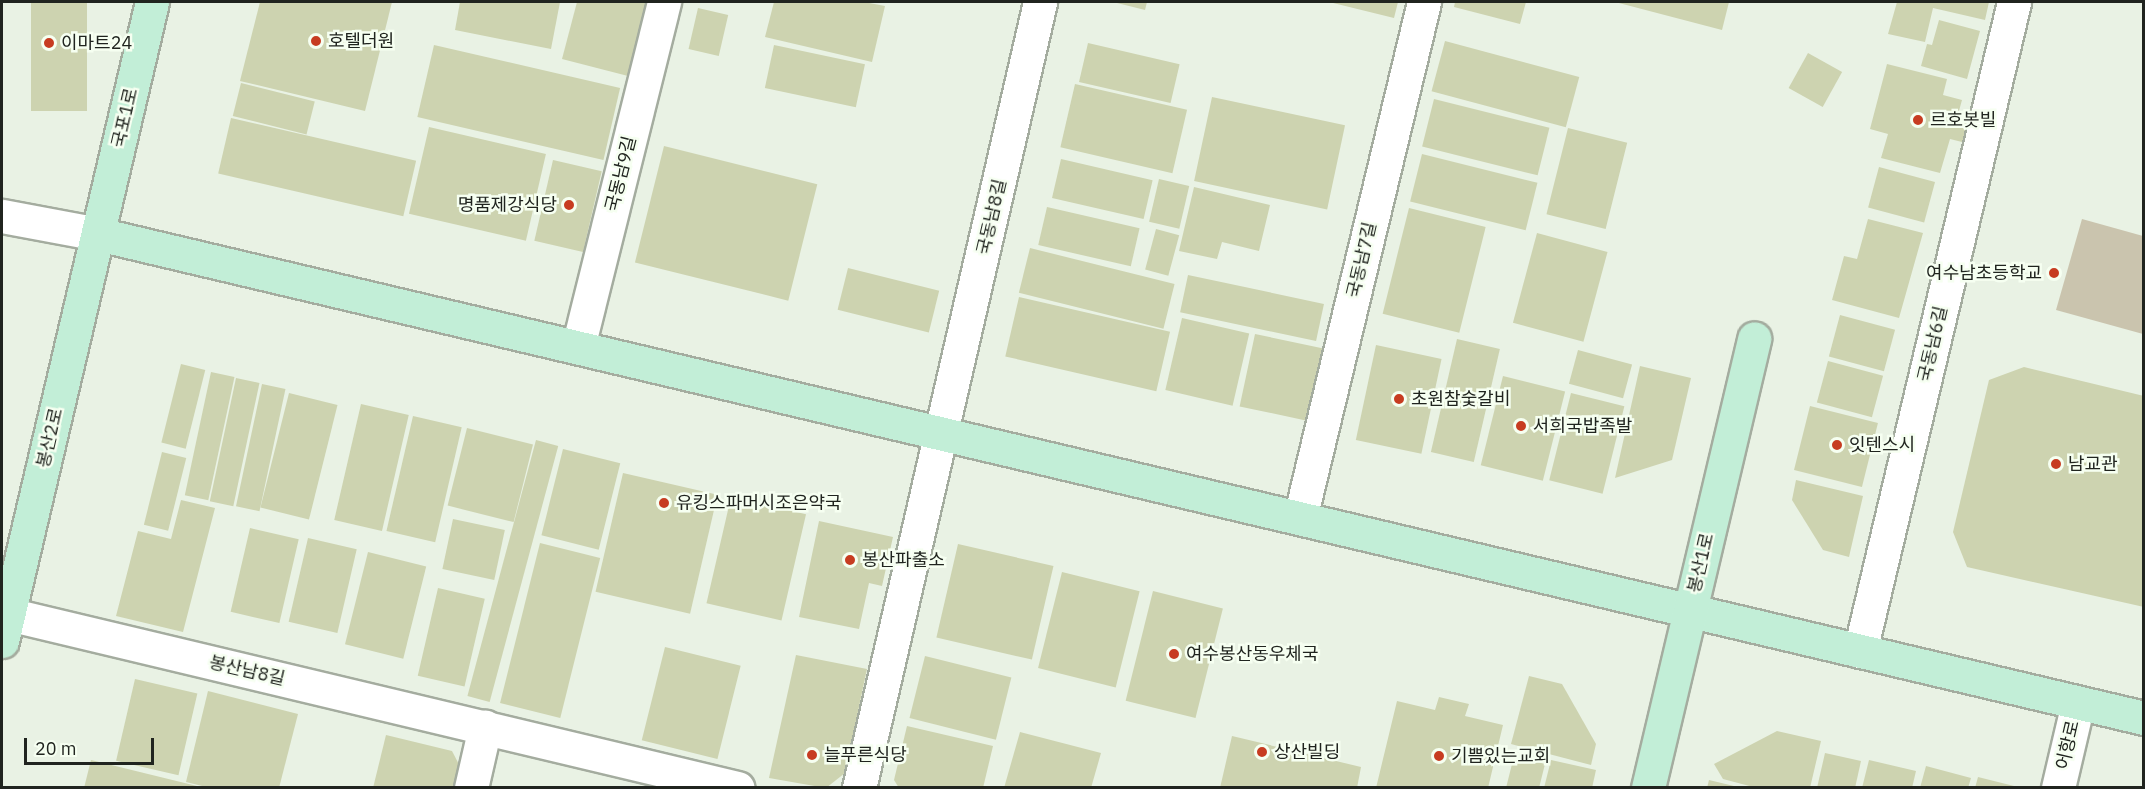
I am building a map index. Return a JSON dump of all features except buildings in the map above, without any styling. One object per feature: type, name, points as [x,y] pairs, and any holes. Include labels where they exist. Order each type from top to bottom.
[{"type":"street","name":"국포1로","points":[[98,234],[152,2]]},
{"type":"street","name":"국동남9길","points":[[578,347],[664,2]]},
{"type":"street","name":"국동남8길","points":[[859,788],[944,432],[1040,2]]},
{"type":"street","name":"국동남7길","points":[[1300,518],[1424,2]]},
{"type":"street","name":"국동남6길","points":[[1860,651],[2014,2]]},
{"type":"street","points":[[2,216],[98,234],[944,432],[2144,718]]},
{"type":"street","name":"봉산2로","points":[[5,628],[98,234]]},
{"type":"street","name":"봉산1로","points":[[1648,788],[1754,338]]},
{"type":"street","name":"봉산남8길","points":[[5,628],[485,727],[738,788]]},
{"type":"street","name":"어항로","points":[[2058,788],[2078,703]]},
{"type":"street","points":[[471,788],[485,727]]},
{"type":"shaded area","points":[[2082,219],[2143,236],[2143,334],[2056,310]]},
{"type":"place","name":"호텔더원","points":[[316,41]]},
{"type":"place","name":"이마트24","points":[[49,43]]},
{"type":"place","name":"르호봇빌","points":[[1918,120]]},
{"type":"place","name":"명품제강식당","points":[[569,205]]},
{"type":"place","name":"여수남초등학교","points":[[2054,273]]},
{"type":"place","name":"초원참숯갈비","points":[[1399,399]]},
{"type":"place","name":"서희국밥족발","points":[[1521,426]]},
{"type":"place","name":"잇텐스시","points":[[1837,445]]},
{"type":"place","name":"남교관","points":[[2056,464]]},
{"type":"place","name":"유킹스파머시조은약국","points":[[664,503]]},
{"type":"place","name":"봉산파출소","points":[[850,560]]},
{"type":"place","name":"여수봉산동우체국","points":[[1174,654]]},
{"type":"place","name":"상산빌딩","points":[[1262,752]]},
{"type":"place","name":"늘푸른식당","points":[[812,755]]},
{"type":"place","name":"기쁨있는교회","points":[[1439,756]]}]
